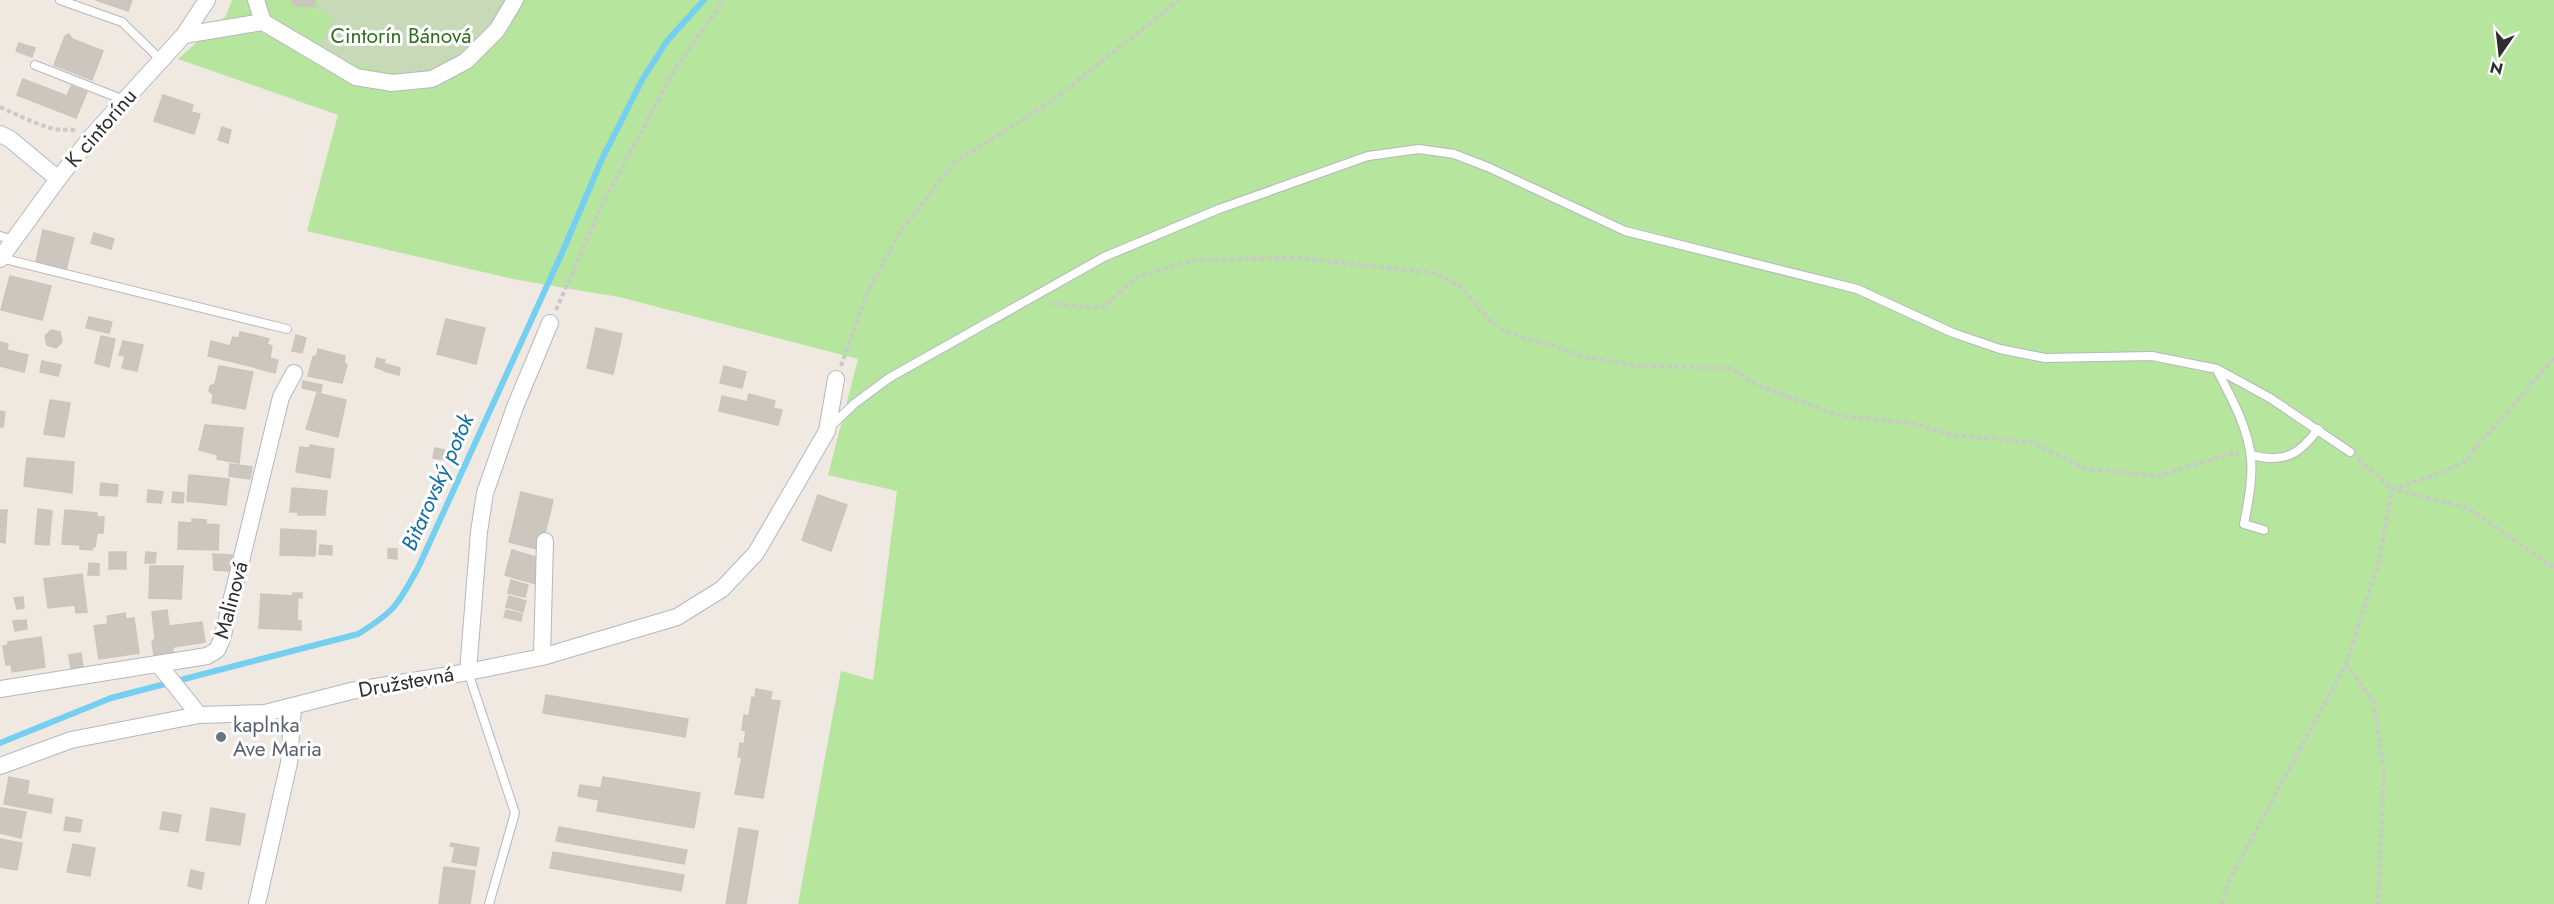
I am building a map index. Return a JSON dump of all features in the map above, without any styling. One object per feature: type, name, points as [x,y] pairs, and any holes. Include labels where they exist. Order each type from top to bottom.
[{"type":"street","name":"K cintorínu","points":[[1,258],[6,238],[92,136],[184,34],[207,0]]},
{"type":"street","points":[[256,0],[262,22]]},
{"type":"street","points":[[184,34],[262,22],[356,77],[392,83],[432,79],[466,61],[497,30],[515,0]]},
{"type":"street","points":[[0,134],[10,139],[57,179]]},
{"type":"street","name":"Družstevná","points":[[0,766],[71,740],[195,710],[265,713],[351,691],[468,672],[478,532],[485,493],[515,407],[550,323]]},
{"type":"street","name":"Malinová","points":[[0,690],[159,665],[207,656],[217,650],[222,639],[281,397],[294,373]]},
{"type":"street","points":[[468,672],[542,657],[676,617],[722,589],[756,553],[827,430],[836,379]]},
{"type":"street","points":[[542,657],[545,541]]},
{"type":"street","points":[[159,665],[195,710]]},
{"type":"street","points":[[257,904],[289,763],[293,707]]},
{"type":"lane","points":[[60,0],[122,22],[161,60]]},
{"type":"lane","points":[[35,65],[124,100]]},
{"type":"lane","points":[[827,430],[854,404],[889,378],[1104,257],[1219,209],[1368,156],[1419,149],[1454,154],[1490,168],[1625,231],[1857,289],[1953,333],[2000,349],[2045,358],[2152,356],[2217,369],[2318,429],[2350,452]]},
{"type":"lane","points":[[1,258],[287,329]]},
{"type":"lane","points":[[2217,369],[2243,426],[2251,455],[2250,491],[2244,524],[2264,530]]},
{"type":"lane","points":[[2251,455],[2272,460],[2288,456],[2308,444],[2318,429]]},
{"type":"lane","points":[[468,672],[515,813],[489,904]]},
{"type":"path","points":[[550,323],[605,200],[675,69],[724,0]]},
{"type":"path","points":[[836,379],[867,293],[900,232],[954,163],[1049,103],[1179,0]]},
{"type":"path","points":[[0,107],[40,125],[61,130],[72,129],[92,136]]},
{"type":"path","points":[[1027,300],[1093,308],[1105,306],[1136,277],[1195,260],[1298,258],[1435,273],[1459,286],[1501,329],[1523,338],[1585,357],[1639,366],[1731,368],[1757,385],[1840,416],[1911,423],[1952,435],[2031,442],[2086,469],[2158,476],[2234,453],[2251,455]]},
{"type":"path","points":[[2392,489],[2463,463],[2554,358]]},
{"type":"path","points":[[2350,452],[2392,489],[2468,508],[2554,568]]},
{"type":"path","points":[[2222,904],[2227,884],[2346,664],[2378,565],[2392,489]]},
{"type":"path","points":[[2346,664],[2373,701],[2384,770],[2378,904]]},
{"type":"green space","points":[[232,0],[320,0],[317,10],[507,0],[2554,0],[2554,904],[798,904],[841,671],[873,680],[897,491],[828,475],[858,359],[619,297],[518,280],[307,231],[338,115],[178,59],[226,16]]},
{"type":"green space","name":"Cintorín Bánová","points":[[320,0],[507,0],[493,24],[446,66],[403,74],[357,65],[321,47],[332,17],[316,10]]},
{"type":"building","points":[[96,0],[132,0],[128,11]]},
{"type":"building","points":[[293,0],[315,0],[315,6],[293,6]]},
{"type":"building","points":[[69,34],[72,39],[103,51],[92,80],[54,65],[65,36]]},
{"type":"building","points":[[19,43],[35,48],[32,57],[16,51]]},
{"type":"building","points":[[23,79],[67,96],[71,86],[87,92],[76,118],[17,95]]},
{"type":"building","points":[[163,95],[193,105],[191,112],[200,114],[194,134],[154,121]]},
{"type":"building","points":[[222,127],[231,130],[228,143],[218,140]]},
{"type":"building","points":[[43,230],[74,238],[66,270],[36,262]]},
{"type":"building","points":[[94,233],[114,239],[111,249],[91,243]]},
{"type":"building","points":[[10,276],[51,286],[42,320],[1,310]]},
{"type":"building","points":[[89,317],[112,322],[109,333],[86,328]]},
{"type":"building","points":[[446,319],[485,328],[476,364],[437,354]]},
{"type":"building","points":[[596,328],[622,334],[613,374],[587,368]]},
{"type":"building","points":[[51,330],[60,332],[62,342],[56,348],[47,345],[45,336]]},
{"type":"building","points":[[240,332],[254,335],[246,365],[208,356],[211,341],[230,346],[233,337],[239,338]]},
{"type":"building","points":[[254,335],[269,339],[267,344],[272,346],[270,358],[278,360],[275,373],[246,365]]},
{"type":"building","points":[[296,335],[306,338],[302,353],[292,351]]},
{"type":"building","points":[[101,336],[115,339],[109,367],[95,363]]},
{"type":"building","points":[[123,341],[143,345],[137,371],[122,368],[125,356],[119,355]]},
{"type":"building","points":[[0,342],[8,344],[7,350],[28,355],[24,372],[0,366]]},
{"type":"building","points":[[318,349],[345,356],[344,362],[347,365],[342,383],[308,376],[313,357],[317,355]]},
{"type":"building","points":[[377,358],[385,360],[383,370],[375,367]]},
{"type":"building","points":[[42,361],[61,365],[58,376],[40,372]]},
{"type":"building","points":[[386,364],[400,368],[399,375],[384,371]]},
{"type":"building","points":[[219,366],[253,372],[245,409],[212,403],[213,395],[209,391],[210,386],[215,384]]},
{"type":"building","points":[[724,366],[746,372],[742,388],[720,383]]},
{"type":"building","points":[[303,381],[322,385],[321,392],[302,388]]},
{"type":"building","points":[[317,393],[346,400],[338,437],[306,429]]},
{"type":"building","points":[[749,394],[775,401],[773,408],[782,410],[778,425],[719,411],[722,396],[747,402]]},
{"type":"building","points":[[50,400],[70,403],[64,437],[44,434]]},
{"type":"building","points":[[0,411],[5,412],[3,427],[0,427]]},
{"type":"building","points":[[205,425],[243,428],[239,463],[217,459],[218,455],[199,450]]},
{"type":"building","points":[[310,445],[334,449],[330,478],[296,472],[300,447],[310,448]]},
{"type":"building","points":[[435,448],[453,452],[451,461],[433,458]]},
{"type":"building","points":[[27,458],[74,462],[72,493],[24,486]]},
{"type":"building","points":[[230,464],[252,467],[250,479],[229,476]]},
{"type":"building","points":[[189,475],[229,479],[226,505],[187,501]]},
{"type":"building","points":[[101,483],[118,485],[117,496],[100,495]]},
{"type":"building","points":[[292,488],[327,491],[325,515],[298,515],[298,512],[290,512]]},
{"type":"building","points":[[148,490],[163,492],[161,503],[147,502]]},
{"type":"building","points":[[173,492],[184,493],[183,503],[172,502]]},
{"type":"building","points":[[521,492],[553,500],[541,550],[509,542]]},
{"type":"building","points":[[818,495],[847,505],[831,551],[802,540]]},
{"type":"building","points":[[38,509],[52,511],[49,545],[35,544]]},
{"type":"building","points":[[0,510],[7,510],[5,543],[0,542]]},
{"type":"building","points":[[65,510],[97,513],[97,517],[104,517],[103,533],[97,533],[95,547],[92,547],[92,550],[80,549],[80,545],[62,544]]},
{"type":"building","points":[[192,519],[206,520],[206,524],[219,525],[218,550],[178,549],[179,522],[192,523]]},
{"type":"building","points":[[281,529],[316,531],[315,556],[280,555]]},
{"type":"building","points":[[320,545],[332,546],[332,555],[319,554]]},
{"type":"building","points":[[388,549],[397,549],[397,559],[388,558]]},
{"type":"building","points":[[512,550],[542,559],[536,584],[505,575]]},
{"type":"building","points":[[109,552],[126,552],[126,569],[109,569]]},
{"type":"building","points":[[146,552],[156,553],[155,563],[145,563]]},
{"type":"building","points":[[213,554],[232,555],[229,571],[214,570]]},
{"type":"building","points":[[89,563],[99,564],[99,575],[88,575]]},
{"type":"building","points":[[150,566],[183,566],[181,599],[149,598]]},
{"type":"building","points":[[82,574],[87,612],[76,613],[75,605],[48,608],[44,579]]},
{"type":"building","points":[[511,580],[528,585],[525,597],[508,593]]},
{"type":"building","points":[[293,593],[302,593],[302,598],[298,597],[297,620],[301,621],[301,630],[259,628],[261,594],[293,596]]},
{"type":"building","points":[[509,596],[526,601],[523,612],[506,607]]},
{"type":"building","points":[[23,597],[24,608],[17,609],[14,598]]},
{"type":"building","points":[[167,610],[169,626],[202,622],[205,642],[173,647],[173,654],[154,656],[152,642],[155,638],[152,612]]},
{"type":"building","points":[[506,610],[522,614],[521,621],[504,617]]},
{"type":"building","points":[[125,613],[126,619],[134,618],[139,653],[99,659],[94,626],[108,624],[107,616]]},
{"type":"building","points":[[26,620],[27,629],[15,631],[13,621]]},
{"type":"building","points":[[41,637],[45,667],[12,672],[11,664],[6,665],[3,646],[8,645],[8,642]]},
{"type":"building","points":[[81,653],[83,668],[71,669],[69,655]]},
{"type":"building","points":[[756,689],[772,692],[770,700],[780,701],[763,798],[735,794],[742,757],[738,757],[740,743],[744,744],[746,731],[742,730],[744,715],[749,716],[752,697],[755,698]]},
{"type":"building","points":[[546,695],[688,719],[685,737],[543,713]]},
{"type":"building","points":[[9,777],[29,781],[27,794],[53,799],[51,813],[4,804]]},
{"type":"building","points":[[603,777],[700,793],[694,828],[597,811],[599,800],[578,796],[580,785],[601,788]]},
{"type":"building","points":[[1,808],[26,812],[21,838],[0,833]]},
{"type":"building","points":[[211,808],[245,814],[240,845],[206,840]]},
{"type":"building","points":[[163,812],[181,815],[178,832],[160,829]]},
{"type":"building","points":[[66,817],[82,820],[80,832],[64,830]]},
{"type":"building","points":[[559,827],[687,850],[684,864],[556,841]]},
{"type":"building","points":[[739,828],[758,831],[746,904],[726,904]]},
{"type":"building","points":[[0,839],[22,843],[17,870],[0,867]]},
{"type":"building","points":[[451,843],[479,848],[476,866],[452,862],[455,847],[450,846]]},
{"type":"building","points":[[73,844],[95,848],[90,876],[67,872]]},
{"type":"building","points":[[553,852],[684,875],[681,891],[550,868]]},
{"type":"building","points":[[444,867],[475,871],[470,904],[439,904]]},
{"type":"building","points":[[191,870],[204,873],[201,889],[188,886]]},
{"type":"waterway","name":"Bitarovský potok","points":[[0,743],[111,698],[358,634],[380,620],[394,607],[418,568],[562,253],[602,159],[642,80],[667,41],[704,0]]},
{"type":"place","name":"kaplnka Ave Maria","points":[[221,737]]}]
